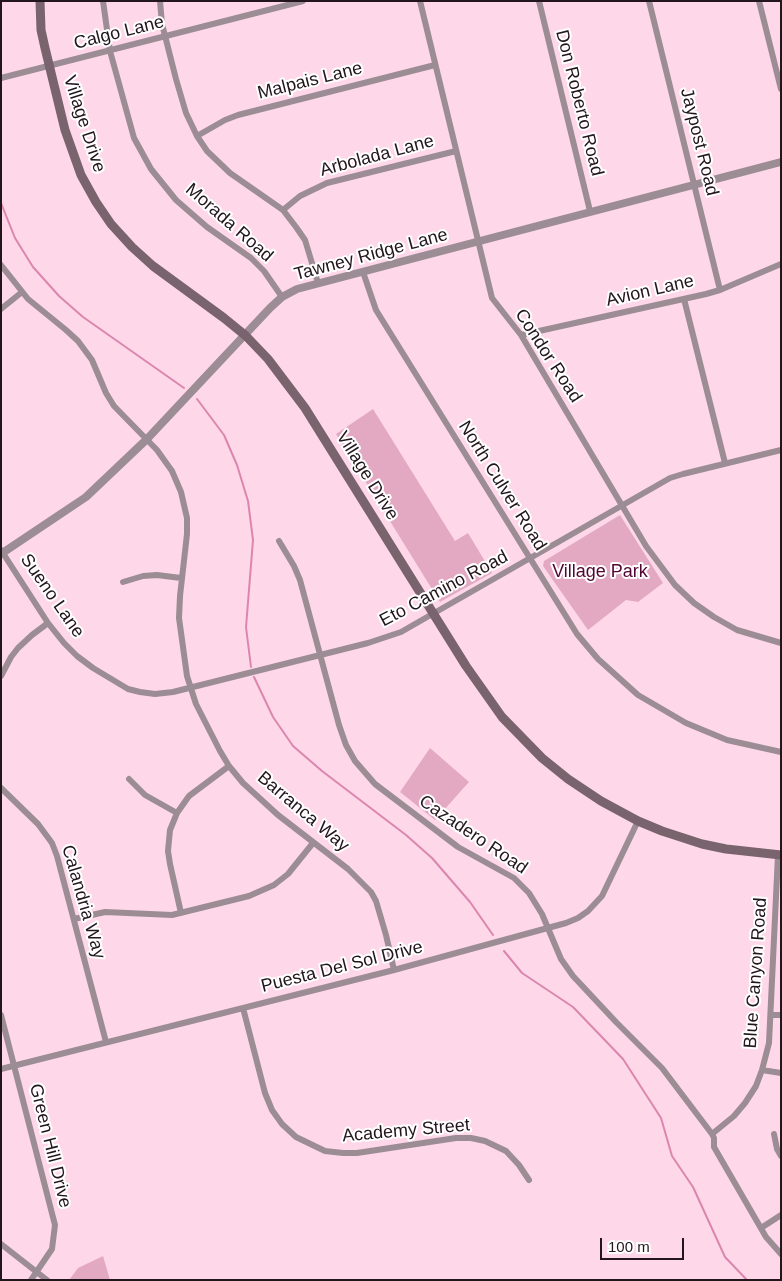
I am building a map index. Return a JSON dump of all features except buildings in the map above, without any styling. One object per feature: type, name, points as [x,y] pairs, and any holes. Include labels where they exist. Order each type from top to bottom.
[{"type":"main road","name":"Village Drive","points":[[40,1],[41,30],[48,66],[72,153],[88,188],[111,224],[132,248],[153,266],[224,318],[246,336],[268,359],[305,408],[487,697],[525,742],[568,779],[601,801],[638,821],[702,844],[733,850],[779,855]]},
{"type":"street","name":"Morada Road","points":[[103,1],[110,51],[134,138],[151,169],[176,200],[207,226],[251,258],[264,271],[282,297]]},
{"type":"street","points":[[160,1],[165,37],[186,113],[197,136],[207,151],[224,168],[283,210],[305,240],[318,283]]},
{"type":"street","name":"Calgo Lane","points":[[1,78],[303,1]]},
{"type":"street","name":"Condor Road","points":[[420,1],[492,298],[521,335],[646,546],[675,585],[694,603],[737,630],[781,643]]},
{"type":"street","name":"Don Roberto Road","points":[[539,1],[590,212]]},
{"type":"street","name":"Jaypost Road","points":[[649,1],[720,290]]},
{"type":"street","points":[[759,1],[781,89]]},
{"type":"street","name":"Malpais Lane","points":[[197,136],[238,115],[435,65]]},
{"type":"street","name":"Arbolada Lane","points":[[283,210],[300,196],[327,183],[456,151]]},
{"type":"street","name":"Tawney Ridge Lane","points":[[2,552],[86,498],[147,439],[282,297],[318,283],[781,162]]},
{"type":"street","name":"Avion Lane","points":[[521,335],[720,290],[781,264]]},
{"type":"street","name":"Barranca Way","points":[[1,265],[28,299],[78,341],[92,360],[106,393],[114,406],[157,450],[172,471],[184,504],[187,534],[179,608],[180,632],[190,688],[208,730],[229,766],[271,809],[348,869],[371,892],[376,901],[394,970]]},
{"type":"street","name":"North Culver Road","points":[[363,272],[376,310],[530,560],[577,634],[598,660],[638,695],[658,708],[706,732],[727,740],[781,752]]},
{"type":"street","points":[[1,309],[22,292]]},
{"type":"street","points":[[684,299],[725,463]]},
{"type":"street","name":"Eto Camino Road","points":[[190,688],[386,638],[401,632],[530,560],[670,478],[781,450]]},
{"type":"street","name":"Cazadero Road","points":[[279,541],[300,580],[342,737],[361,770],[375,784],[458,847],[514,878],[529,894],[548,928],[561,958],[573,976],[667,1073],[712,1134],[714,1147],[761,1228],[781,1254]]},
{"type":"street","name":"Sueno Lane","points":[[2,552],[48,623],[64,643],[93,668],[128,688],[140,692],[155,694],[190,688]]},
{"type":"street","points":[[123,582],[143,576],[157,575],[182,578]]},
{"type":"street","points":[[1,676],[18,648],[32,634],[48,623]]},
{"type":"street","points":[[181,913],[168,850],[170,830],[177,813],[189,796],[229,766]]},
{"type":"street","points":[[128,780],[145,795],[177,813]]},
{"type":"street","name":"Calandria Way","points":[[1,788],[38,824],[52,843],[106,1042]]},
{"type":"street","name":"Puesta Del Sol Drive","points":[[1,1070],[394,970],[578,918],[596,904],[607,887],[638,821]]},
{"type":"street","points":[[74,919],[105,912],[164,916],[249,896],[274,885],[288,874],[313,843]]},
{"type":"street","name":"Blue Canyon Road","points":[[712,1134],[734,1116],[756,1086],[769,1043],[777,954],[779,855]]},
{"type":"street","name":"Academy Street","points":[[243,1008],[265,1094],[272,1110],[282,1124],[296,1138],[325,1151],[343,1153],[357,1153],[456,1138],[471,1138],[485,1141],[506,1151],[514,1158],[529,1180]]},
{"type":"street","name":"Green Hill Drive","points":[[1,1015],[55,1225],[52,1249],[31,1280]]},
{"type":"street","points":[[771,1016],[781,1015]]},
{"type":"street","points":[[762,1070],[781,1073]]},
{"type":"street","points":[[774,1134],[777,1149],[781,1156]]},
{"type":"street","points":[[761,1228],[781,1215]]},
{"type":"street","points":[[1,1244],[46,1280]]},
{"type":"green space","points":[[373,409],[455,541],[468,533],[492,573],[440,602],[336,434]]},
{"type":"green space","name":"Village Park","points":[[620,515],[663,583],[638,602],[626,600],[588,630],[543,566],[544,561]]},
{"type":"green space","points":[[430,748],[469,782],[435,820],[400,792]]},
{"type":"green space","points":[[103,1256],[110,1280],[69,1280],[78,1268]]},
{"type":"waterway","points":[[1,203],[15,238],[33,267],[59,296],[83,317],[184,388]]},
{"type":"waterway","points":[[197,399],[224,435],[237,465],[248,501],[253,540],[246,627],[251,667]]},
{"type":"waterway","points":[[254,677],[273,717],[293,746],[322,771],[406,835],[432,858],[470,902],[493,935]]},
{"type":"waterway","points":[[504,951],[522,973],[573,1007],[623,1059],[661,1118],[672,1156],[693,1187],[725,1257],[747,1280]]}]
